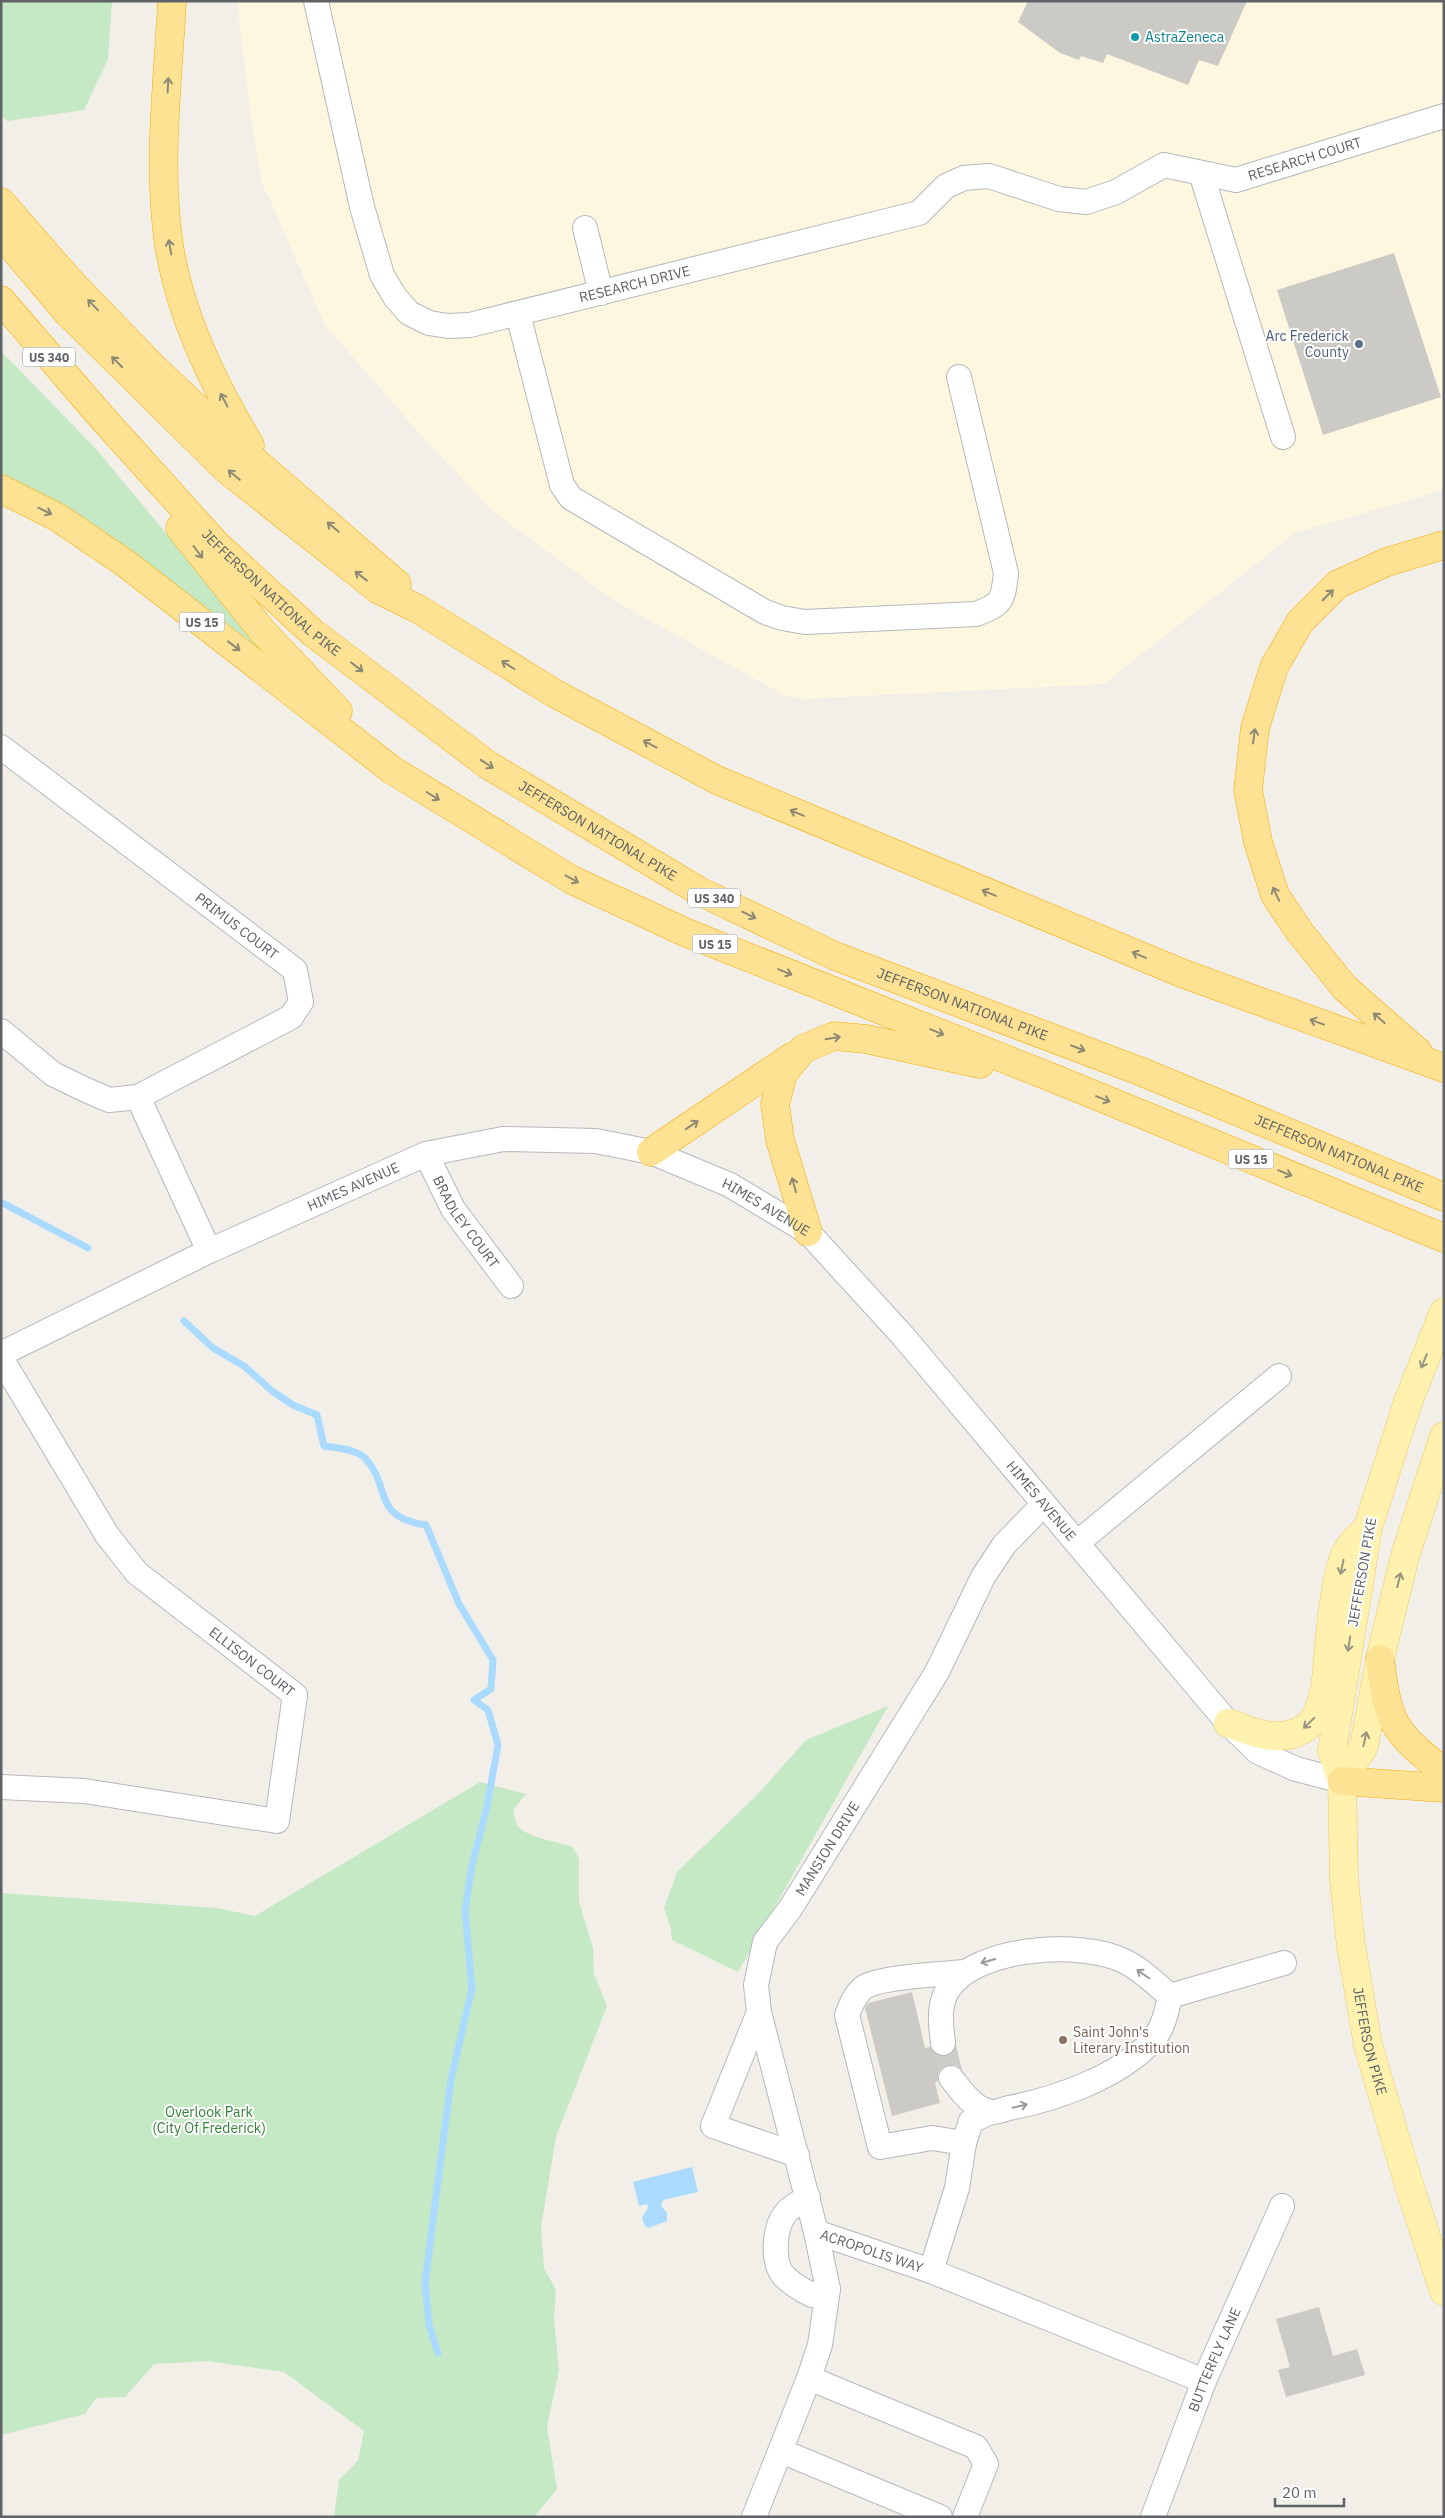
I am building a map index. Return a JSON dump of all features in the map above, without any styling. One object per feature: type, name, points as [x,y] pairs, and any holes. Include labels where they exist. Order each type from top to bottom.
[{"type":"highway","points":[[172,1],[164,163],[169,245],[176,278],[200,351],[232,414],[267,472]]},
{"type":"highway","points":[[1,202],[69,280],[126,340],[267,472],[392,578],[418,609]]},
{"type":"highway","points":[[1,234],[68,313],[226,469],[379,590],[418,609],[554,693],[717,780],[1184,974],[1436,1065]]},
{"type":"highway","name":"JEFFERSON NATIONAL PIKE","points":[[1,300],[98,413],[215,543],[313,632],[488,765],[699,891],[835,956],[1142,1072],[1444,1197]]},
{"type":"highway","points":[[98,413],[199,554],[263,632],[392,770]]},
{"type":"highway","name":"US 15","points":[[1,489],[57,517],[125,563],[392,770],[572,880],[687,933],[1058,1080],[1444,1238]]},
{"type":"highway","points":[[1436,1065],[1345,988],[1294,924],[1275,895],[1258,842],[1248,790],[1255,728],[1274,667],[1300,622],[1338,584],[1387,562],[1444,545]]},
{"type":"highway","points":[[651,1152],[803,1049],[834,1036],[866,1039],[1058,1080]]},
{"type":"highway","points":[[803,1049],[783,1074],[775,1104],[780,1140],[808,1232]]},
{"type":"highway","points":[[1380,1659],[1386,1695],[1394,1723],[1413,1747],[1444,1772]]},
{"type":"highway","points":[[1342,1781],[1444,1788]]},
{"type":"main road","name":"JEFFERSON PIKE","points":[[1443,1314],[1408,1402],[1368,1527],[1332,1751],[1342,1781],[1344,1880],[1353,1966],[1368,2044],[1412,2194],[1444,2290]]},
{"type":"main road","points":[[1342,1781],[1364,1746],[1380,1659],[1405,1556],[1444,1436]]},
{"type":"main road","points":[[1228,1722],[1258,1734],[1280,1737],[1296,1733],[1310,1725],[1314,1720],[1325,1689],[1330,1625],[1344,1559],[1352,1543],[1368,1527]]},
{"type":"street","name":"RESEARCH DRIVE","points":[[316,1],[362,207],[382,275],[395,297],[409,314],[429,323],[448,326],[470,326],[919,213],[946,186],[964,178],[989,176],[1059,199],[1086,202],[1116,192],[1164,165]]},
{"type":"street","name":"RESEARCH COURT","points":[[1164,165],[1236,180],[1444,116]]},
{"type":"street","points":[[1201,173],[1283,437]]},
{"type":"street","points":[[586,228],[601,293]]},
{"type":"street","points":[[518,314],[562,486],[571,498],[765,612],[782,618],[805,622],[976,614],[995,607],[1004,593],[1006,573],[959,376]]},
{"type":"street","name":"PRIMUS COURT","points":[[1,747],[296,970],[301,1002],[291,1017],[138,1097],[109,1100],[53,1074],[1,1032]]},
{"type":"street","points":[[138,1097],[209,1251]]},
{"type":"street","name":"HIMES AVENUE","points":[[1,1354],[209,1251],[426,1154],[502,1138],[596,1141],[651,1152],[730,1184],[808,1232],[903,1336],[1228,1722],[1258,1752],[1296,1769],[1342,1781]]},
{"type":"street","name":"BRADLEY COURT","points":[[426,1154],[453,1208],[511,1286]]},
{"type":"street","name":"ELLISON COURT","points":[[1,1358],[107,1535],[137,1573],[295,1695],[277,1821],[84,1791],[1,1786]]},
{"type":"street","points":[[1077,1543],[1279,1376]]},
{"type":"street","name":"MANSION DRIVE","points":[[816,2232],[759,2012],[756,1985],[765,1942],[790,1909],[936,1672],[983,1578],[1004,1545],[1044,1504]]},
{"type":"street","points":[[943,2043],[940,2014],[947,1992],[964,1972],[977,1964],[1007,1956],[1056,1948],[1124,1960],[1170,1996]]},
{"type":"street","points":[[1170,1996],[1284,1963]]},
{"type":"street","points":[[964,1972],[887,1980],[864,1987],[853,2000],[847,2015],[880,2147],[932,2138],[964,2143]]},
{"type":"street","points":[[931,2271],[957,2188],[964,2143],[971,2121],[991,2112],[1026,2105],[1077,2088],[1122,2066],[1153,2040],[1165,2017],[1170,1996]]},
{"type":"street","points":[[759,2012],[713,2126],[797,2155]]},
{"type":"street","points":[[951,2078],[970,2101],[991,2112]]},
{"type":"street","points":[[808,2197],[785,2214],[776,2237],[777,2256],[782,2274],[798,2288],[812,2295],[828,2289]]},
{"type":"street","name":"BUTTERFLY LANE","points":[[1153,2517],[1204,2381],[1282,2206]]},
{"type":"street","name":"ACROPOLIS WAY","points":[[816,2232],[931,2271],[1204,2381]]},
{"type":"street","name":"ACROPOLIS WAY","points":[[754,2517],[781,2451],[820,2345],[828,2289],[816,2232]]},
{"type":"street","points":[[809,2378],[976,2447],[986,2464],[965,2517]]},
{"type":"street","points":[[781,2451],[940,2517]]},
{"type":"shaded area","points":[[237,1],[1444,1],[1444,490],[1295,533],[1104,684],[803,699],[784,695],[613,600],[494,512],[428,443],[325,325],[261,180],[249,102]]},
{"type":"green space","points":[[1,1],[112,1],[108,59],[84,110],[7,121],[1,116]]},
{"type":"green space","points":[[1,351],[96,449],[285,673],[101,529],[48,497],[1,479]]},
{"type":"green space","points":[[888,1706],[738,1972],[672,1940],[671,1929],[664,1908],[677,1872],[757,1795],[806,1740]]},
{"type":"green space","name":"Overlook Park (City Of Frederick)","points":[[480,1782],[526,1794],[513,1810],[517,1825],[534,1836],[573,1847],[579,1859],[579,1902],[593,1948],[594,1974],[607,2006],[556,2137],[541,2227],[544,2268],[556,2290],[554,2319],[559,2370],[547,2427],[557,2489],[534,2517],[334,2517],[339,2480],[358,2461],[364,2431],[284,2372],[208,2361],[154,2364],[125,2397],[96,2398],[85,2414],[1,2435],[1,1893],[217,1908],[255,1916]]},
{"type":"water","points":[[692,2167],[698,2192],[663,2200],[661,2206],[667,2213],[667,2221],[648,2228],[645,2226],[642,2218],[648,2208],[647,2204],[639,2206],[633,2182]]},
{"type":"building","name":"AstraZeneca","points":[[1028,1],[1247,1],[1218,66],[1199,60],[1188,85],[1107,54],[1103,63],[1081,56],[1079,60],[1060,53],[1018,22]]},
{"type":"building","name":"Arc Frederick County","points":[[1394,253],[1441,397],[1323,435],[1277,290]]},
{"type":"building","points":[[912,1992],[925,2048],[930,2047],[937,2055],[944,2057],[952,2054],[956,2046],[962,2070],[956,2065],[949,2064],[938,2073],[938,2081],[935,2082],[940,2103],[892,2116],[865,2008],[868,2003]]},
{"type":"building","points":[[1319,2307],[1333,2356],[1357,2349],[1365,2375],[1286,2397],[1278,2370],[1290,2367],[1276,2319]]},
{"type":"waterway","points":[[1,1202],[88,1248]]},
{"type":"waterway","points":[[184,1321],[213,1348],[244,1366],[272,1391],[293,1405],[317,1415],[324,1446],[351,1451],[365,1458],[373,1469],[390,1508],[397,1515],[409,1521],[426,1525],[459,1604],[493,1660],[491,1689],[474,1700],[488,1710],[498,1745],[487,1806],[472,1865],[465,1911],[472,1989],[451,2079],[425,2283],[429,2325],[438,2353]]},
{"type":"tunnel","points":[[943,2043],[951,2078]]},
{"type":"place","name":"AstraZeneca","points":[[1135,37]]},
{"type":"place","name":"Arc Frederick County","points":[[1359,344]]},
{"type":"place","name":"Saint John's Literary Institution","points":[[1063,2040]]}]
